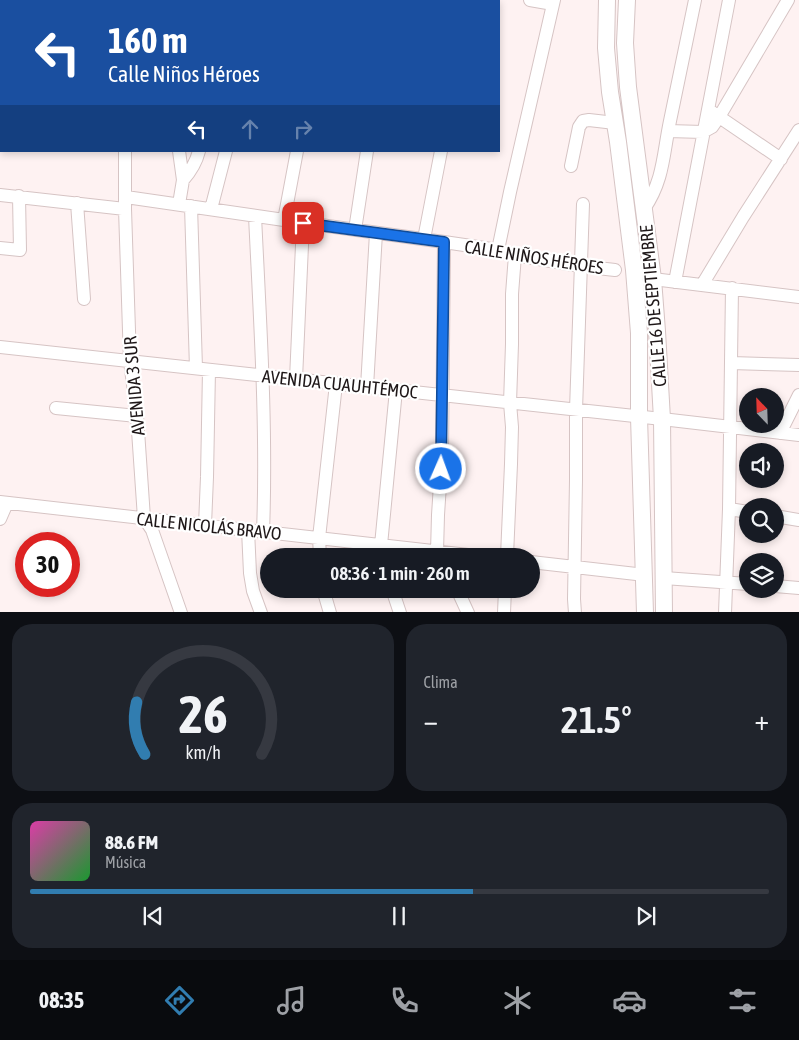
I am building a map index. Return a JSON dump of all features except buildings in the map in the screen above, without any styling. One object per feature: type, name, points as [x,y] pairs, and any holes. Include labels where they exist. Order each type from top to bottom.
[{"type":"main road","name":"CALLE 16 DE SEPTIEMBRE","points":[[607,0],[606,48],[610,92],[634,270],[639,333],[645,612]]},
{"type":"main road","name":"CALLE 16 DE SEPTIEMBRE","points":[[627,0],[625,43],[628,87],[653,279],[657,331],[662,419],[664,612]]},
{"type":"street","points":[[498,250],[554,2],[530,0]]},
{"type":"street","points":[[644,209],[662,172],[668,131],[695,0]]},
{"type":"street","points":[[675,282],[729,0]]},
{"type":"street","points":[[668,131],[703,132],[712,127],[788,0],[799,2]]},
{"type":"street","points":[[708,109],[781,159]]},
{"type":"street","points":[[571,166],[579,127],[583,121],[614,123]]},
{"type":"street","points":[[702,285],[743,217],[797,136]]},
{"type":"street","name":"AVENIDA 3 SUR","points":[[125,152],[130,361],[144,518],[152,530],[181,612]]},
{"type":"street","points":[[179,152],[202,369],[207,477],[204,525]]},
{"type":"street","points":[[183,180],[192,170],[199,152]]},
{"type":"street","points":[[211,209],[226,152]]},
{"type":"street","points":[[284,220],[297,152]]},
{"type":"street","points":[[355,230],[367,152]]},
{"type":"street","points":[[424,239],[441,152]]},
{"type":"street","name":"CALLE NIÑOS HÉROES","points":[[0,195],[77,203],[185,205],[498,250],[515,255],[615,270]]},
{"type":"street","points":[[0,248],[20,250],[19,196]]},
{"type":"street","points":[[77,203],[84,299]]},
{"type":"street","points":[[576,612],[576,410],[583,204]]},
{"type":"street","points":[[255,216],[263,376],[265,476],[263,532]]},
{"type":"street","points":[[296,379],[303,223]]},
{"type":"street","points":[[367,387],[376,232]]},
{"type":"street","points":[[439,548],[438,515],[442,454],[444,242]]},
{"type":"street","points":[[507,548],[512,454],[510,402],[512,294],[515,255]]},
{"type":"street","points":[[653,279],[799,296]]},
{"type":"street","points":[[725,612],[731,427],[732,288]]},
{"type":"street","name":"AVENIDA CUAUHTÉMOC","points":[[0,347],[739,428]]},
{"type":"street","points":[[731,362],[799,365]]},
{"type":"street","points":[[320,548],[319,538],[336,384]]},
{"type":"street","points":[[382,548],[396,390]]},
{"type":"street","points":[[784,425],[799,395]]},
{"type":"street","points":[[56,408],[136,416]]},
{"type":"street","name":"AVENIDA CUAUHTÉMOC","points":[[780,433],[799,435]]},
{"type":"street","points":[[0,519],[4,502]]},
{"type":"street","name":"CALLE NICOLÁS BRAVO","points":[[4,502],[319,538],[367,548]]},
{"type":"street","points":[[729,510],[739,511]]},
{"type":"street","points":[[784,518],[799,520]]},
{"type":"street","points":[[248,530],[250,573],[253,591],[261,612]]},
{"type":"street","points":[[540,563],[645,575]]},
{"type":"street","points":[[664,578],[739,584]]},
{"type":"street","points":[[784,587],[799,588]]},
{"type":"street","points":[[326,598],[330,612]]},
{"type":"street","points":[[395,598],[400,612]]},
{"type":"street","points":[[461,598],[468,612]]},
{"type":"street","points":[[504,612],[505,598]]},
{"type":"route","points":[[303,223],[444,242],[441,469]]}]
